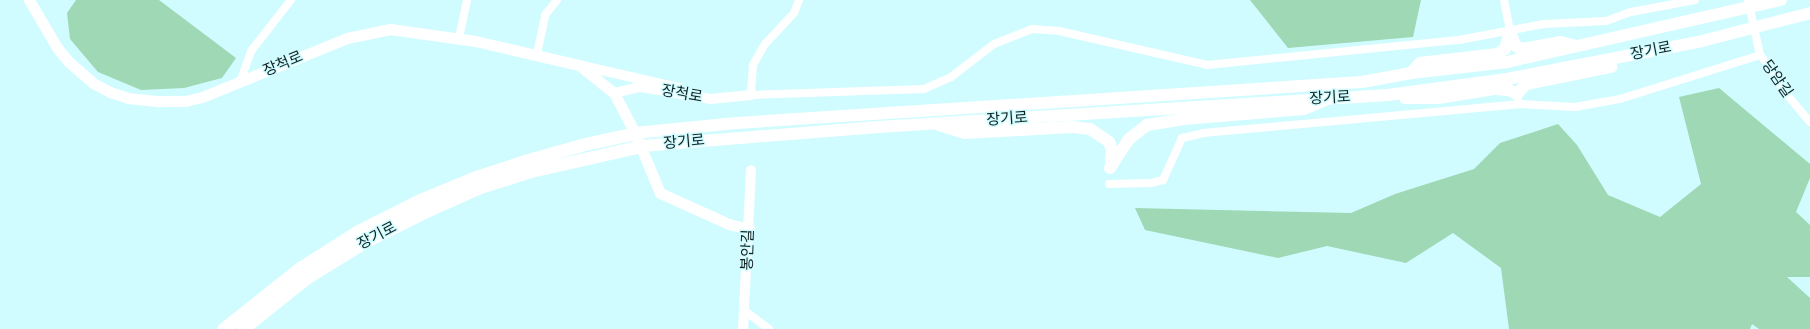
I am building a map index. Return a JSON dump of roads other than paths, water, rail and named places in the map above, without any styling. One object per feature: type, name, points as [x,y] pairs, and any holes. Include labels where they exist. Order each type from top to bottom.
[{"type":"highway","name":"장기로","points":[[223,329],[300,268],[358,232],[420,200],[476,177],[528,160],[585,144],[636,133]]},
{"type":"highway","name":"장기로","points":[[242,329],[306,278],[364,242],[426,211],[480,187],[531,171],[641,146]]},
{"type":"main road","name":"장척로","points":[[29,0],[58,49],[68,62],[93,82],[110,92],[144,99],[185,101],[240,82],[316,50],[373,31],[405,30],[459,38],[537,54],[579,65]]},
{"type":"main road","name":"장기로","points":[[636,133],[737,122],[1304,87],[1362,82],[1411,73],[1506,62],[1579,47],[1781,0]]},
{"type":"main road","name":"장기로","points":[[641,146],[936,123],[1329,97],[1388,95],[1507,79],[1702,41],[1810,13]]},
{"type":"main road","points":[[1510,31],[1516,45],[1521,49],[1560,42],[1579,47]]},
{"type":"main road","points":[[1411,73],[1420,63],[1498,54],[1505,49],[1510,31]]},
{"type":"main road","points":[[1388,95],[1412,99],[1495,89],[1509,90],[1518,99],[1526,84],[1686,51],[1702,41]]},
{"type":"main road","points":[[579,65],[614,93],[636,133],[660,193],[729,224],[749,229]]},
{"type":"main road","points":[[936,123],[965,134],[1072,127],[1090,129],[1109,142],[1112,150],[1110,168],[1129,139],[1147,125],[1176,120],[1304,109],[1329,97]]},
{"type":"street","points":[[240,82],[251,51],[290,0]]},
{"type":"street","points":[[459,38],[467,0]]},
{"type":"street","points":[[537,54],[545,15],[557,0]]},
{"type":"street","points":[[799,0],[794,14],[766,44],[753,65],[751,96],[924,89],[952,78],[994,44],[1032,29],[1059,31],[1207,65],[1459,40],[1544,24],[1606,21],[1631,12],[1695,0]]},
{"type":"street","points":[[1504,0],[1510,31]]},
{"type":"street","points":[[1109,184],[1151,183],[1162,180],[1182,138],[1203,133],[1518,99],[1575,107],[1620,99],[1760,55],[1748,0]]},
{"type":"street","name":"당암길","points":[[1760,55],[1771,68],[1783,90],[1810,122]]},
{"type":"street","points":[[579,65],[661,82],[711,99]]},
{"type":"street","name":"장척로","points":[[614,93],[644,88],[711,99],[751,96]]},
{"type":"street","name":"봉안길","points":[[743,329],[751,170]]},
{"type":"street","points":[[745,311],[769,329]]}]
